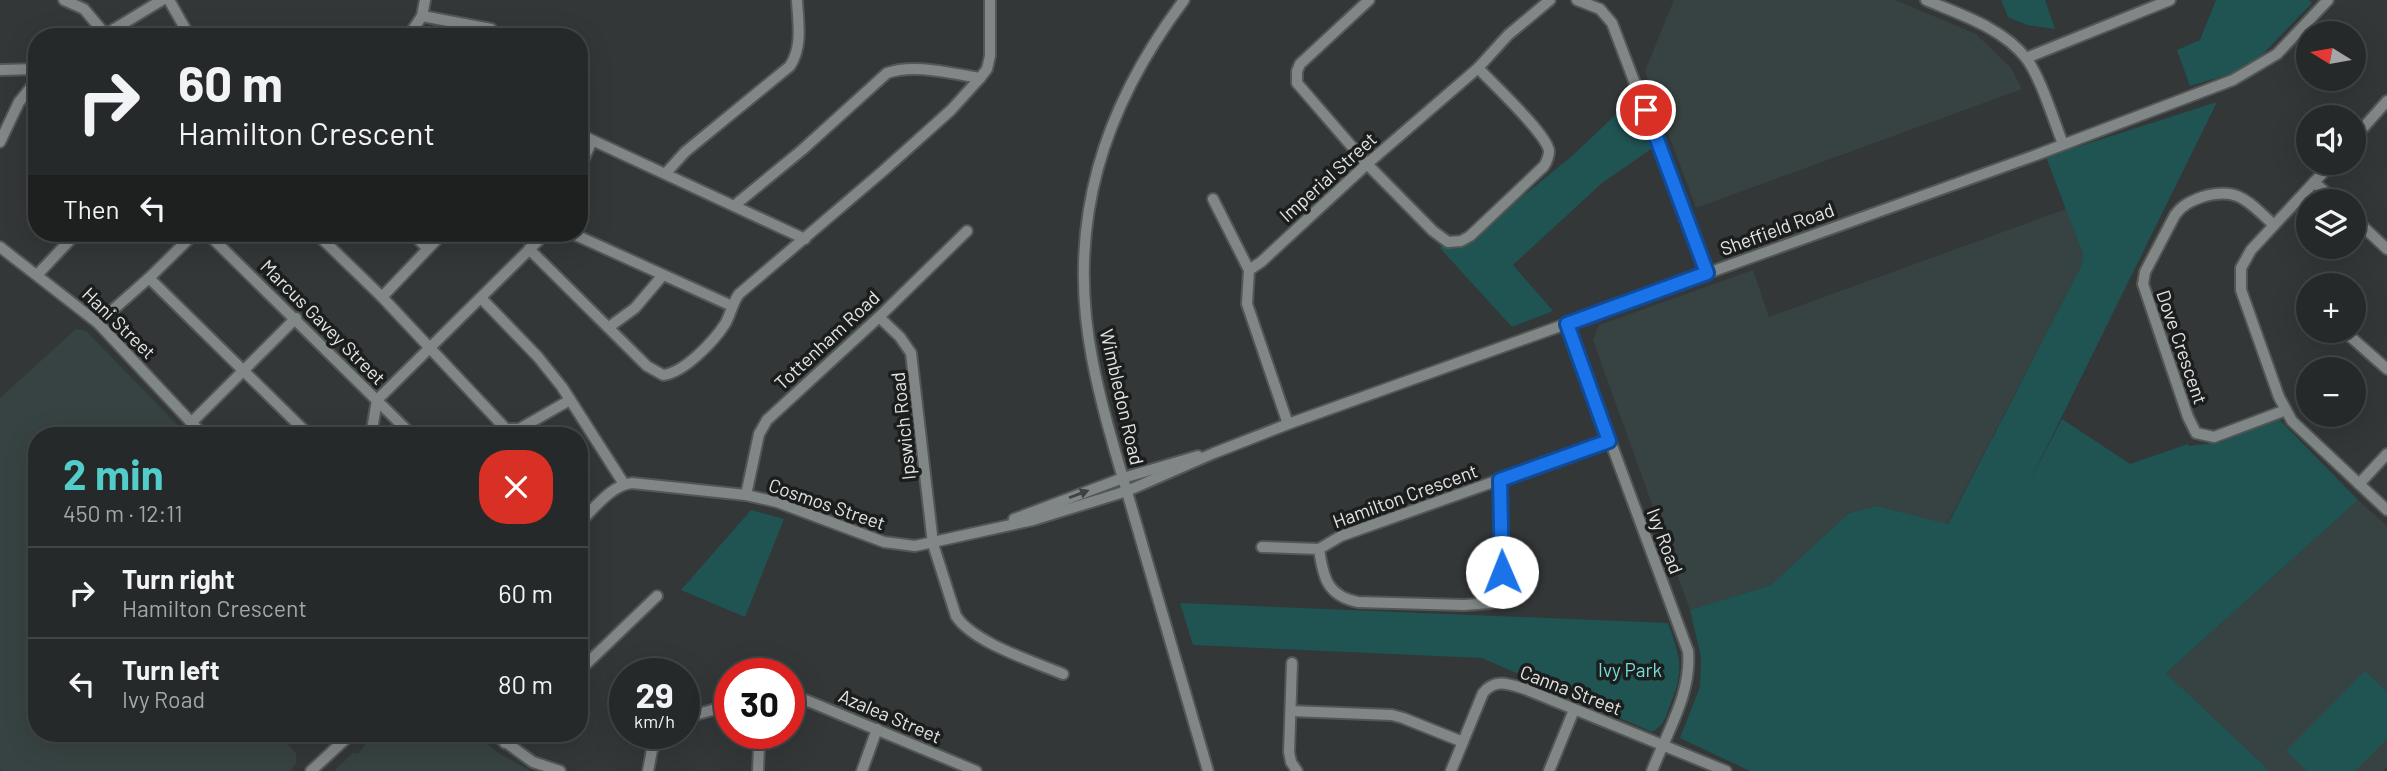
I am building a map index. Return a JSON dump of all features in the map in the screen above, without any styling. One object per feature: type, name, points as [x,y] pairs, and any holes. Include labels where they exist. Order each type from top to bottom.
[{"type":"street","points":[[64,0],[85,4],[98,28]]},
{"type":"street","points":[[116,28],[162,0]]},
{"type":"street","points":[[169,0],[185,28]]},
{"type":"street","points":[[414,28],[422,16],[425,0]]},
{"type":"street","points":[[666,173],[685,152],[790,65],[795,58],[799,42],[797,0]]},
{"type":"street","points":[[529,249],[647,366],[663,375],[671,374],[688,364],[722,328],[732,306],[747,287],[951,110],[980,78],[987,69],[990,57],[990,0]]},
{"type":"street","name":"Wimbledon Road","points":[[1184,0],[1150,48],[1116,113],[1104,145],[1090,201],[1084,268],[1092,360],[1123,478],[1208,771]]},
{"type":"street","points":[[1369,0],[1300,64],[1296,77],[1301,89],[1367,164],[1442,239],[1455,243],[1470,236],[1544,166],[1548,158],[1549,149],[1539,133],[1478,68]]},
{"type":"street","name":"Imperial Street","points":[[1249,271],[1478,68],[1508,35],[1550,0]]},
{"type":"street","points":[[1577,0],[1600,9],[1612,23],[1707,273]]},
{"type":"street","points":[[1926,0],[1992,30],[2026,58],[2063,144]]},
{"type":"street","points":[[2026,58],[2170,0]]},
{"type":"street","name":"Sheffield Road","points":[[1127,491],[1288,424],[2233,80],[2277,54],[2328,0]]},
{"type":"street","points":[[422,16],[486,28]]},
{"type":"street","points":[[0,69],[28,69]]},
{"type":"street","points":[[735,205],[802,150],[887,73],[895,70],[924,70],[980,78]]},
{"type":"street","points":[[1,139],[27,91]]},
{"type":"street","points":[[2366,126],[2386,105]]},
{"type":"street","points":[[588,139],[805,239]]},
{"type":"street","points":[[588,150],[592,141]]},
{"type":"street","points":[[2321,175],[2251,250],[2241,268],[2241,290],[2286,410],[2300,430],[2387,510]]},
{"type":"street","points":[[2314,182],[2322,189]]},
{"type":"street","name":"Dove Crescent","points":[[2274,225],[2236,194],[2217,193],[2193,200],[2180,208],[2175,215],[2146,272],[2143,284],[2188,417],[2196,433],[2214,437],[2286,410]]},
{"type":"street","points":[[1213,199],[1249,271],[1247,304],[1288,424]]},
{"type":"street","points":[[2366,229],[2387,248]]},
{"type":"street","name":"Tottenham Road","points":[[746,495],[762,427],[967,231]]},
{"type":"street","points":[[588,241],[732,306]]},
{"type":"street","points":[[37,275],[68,242]]},
{"type":"street","points":[[98,323],[186,242]]},
{"type":"street","name":"Marcus Gavey Street","points":[[217,242],[404,427]]},
{"type":"street","points":[[325,242],[382,296],[504,427]]},
{"type":"street","points":[[421,242],[427,248]]},
{"type":"street","points":[[382,296],[433,242]]},
{"type":"street","points":[[372,427],[377,400],[536,242]]},
{"type":"street","name":"Hani Street","points":[[0,247],[98,323],[196,427]]},
{"type":"street","points":[[609,327],[635,308],[663,275]]},
{"type":"street","points":[[149,278],[301,427]]},
{"type":"street","points":[[481,298],[538,357],[587,427]]},
{"type":"street","name":"Ipswich Road","points":[[879,317],[900,337],[911,354],[933,544],[957,616],[963,627],[977,637],[1063,674]]},
{"type":"street","points":[[192,422],[296,318]]},
{"type":"street","name":"Ivy Road","points":[[1567,324],[1688,651],[1688,678],[1652,771]]},
{"type":"street","points":[[2358,343],[2387,369]]},
{"type":"street","points":[[523,427],[570,400]]},
{"type":"street","points":[[588,428],[624,484],[588,515]]},
{"type":"street","name":"Hamilton Crescent","points":[[1500,480],[1502,572],[1498,591],[1490,603],[1464,606],[1358,602],[1343,598],[1331,589],[1319,549],[1341,536],[1609,441]]},
{"type":"street","name":"Sheffield Road","points":[[1123,478],[1214,453]]},
{"type":"street","points":[[2359,484],[2387,454]]},
{"type":"street","name":"Cosmos Street","points":[[993,529],[1123,478]]},
{"type":"street","name":"Cosmos Street","points":[[624,484],[746,495],[777,502],[895,545],[933,544],[1034,520],[1127,491]]},
{"type":"street","points":[[1262,547],[1319,549]]},
{"type":"street","points":[[588,662],[657,596]]},
{"type":"street","points":[[1292,663],[1289,752],[1290,762],[1297,771]]},
{"type":"street","name":"Canna Street","points":[[1451,771],[1483,693],[1493,683],[1525,689],[1726,771]]},
{"type":"street","name":"Azalea Street","points":[[805,701],[976,771]]},
{"type":"street","points":[[1549,771],[1574,710]]},
{"type":"street","points":[[1291,711],[1392,715],[1462,743]]},
{"type":"street","points":[[862,771],[877,729]]},
{"type":"street","points":[[311,771],[342,742]]},
{"type":"street","points":[[505,743],[533,762],[560,771]]},
{"type":"street","points":[[648,771],[653,749]]},
{"type":"street","points":[[758,771],[759,749]]},
{"type":"shaded area","points":[[1674,0],[1895,0],[1976,34],[2011,68],[2022,89],[1696,208],[1645,71]]},
{"type":"shaded area","points":[[2066,209],[2083,254],[2082,264],[1947,524],[1877,506],[1849,513],[1771,585],[1690,610],[1593,340],[1599,325],[1753,270],[1769,317]]},
{"type":"shaded area","points":[[76,329],[86,331],[179,427],[28,427],[28,742],[286,742],[296,753],[296,763],[291,771],[0,769],[0,398]]},
{"type":"shaded area","points":[[2358,500],[2387,526],[2387,767],[2383,771],[2270,771],[2166,673]]},
{"type":"shaded area","points":[[366,742],[484,742],[531,771],[334,771],[353,753],[358,754]]},
{"type":"green space","points":[[2001,0],[2045,0],[2055,29],[2027,25],[2008,17]]},
{"type":"green space","points":[[2216,0],[2309,0],[2312,3],[2259,58],[2233,73],[2190,86],[2177,50],[2200,40]]},
{"type":"green space","points":[[1631,100],[1654,147],[1602,183],[1513,265],[1553,311],[1512,327],[1439,247],[1463,245],[1572,156]]},
{"type":"green space","points":[[2217,102],[2028,485],[2062,419],[2130,464],[2188,444],[2221,442],[2279,419],[2358,500],[2166,673],[2270,771],[1750,771],[1680,738],[1700,687],[1701,657],[1690,610],[1771,585],[1849,513],[1877,506],[1948,524],[2082,264],[2083,254],[2046,157]]},
{"type":"green space","points":[[751,510],[784,519],[745,617],[681,590]]},
{"type":"green space","name":"Ivy Park","points":[[1180,603],[1668,623],[1678,655],[1678,682],[1664,720],[1652,732],[1482,658],[1193,645]]},
{"type":"green space","points":[[2365,671],[2387,692],[2387,739],[2355,771],[2307,771],[2286,751]]},
{"type":"route","points":[[1502,572],[1500,480],[1609,441],[1567,324],[1707,273],[1646,110]]}]
